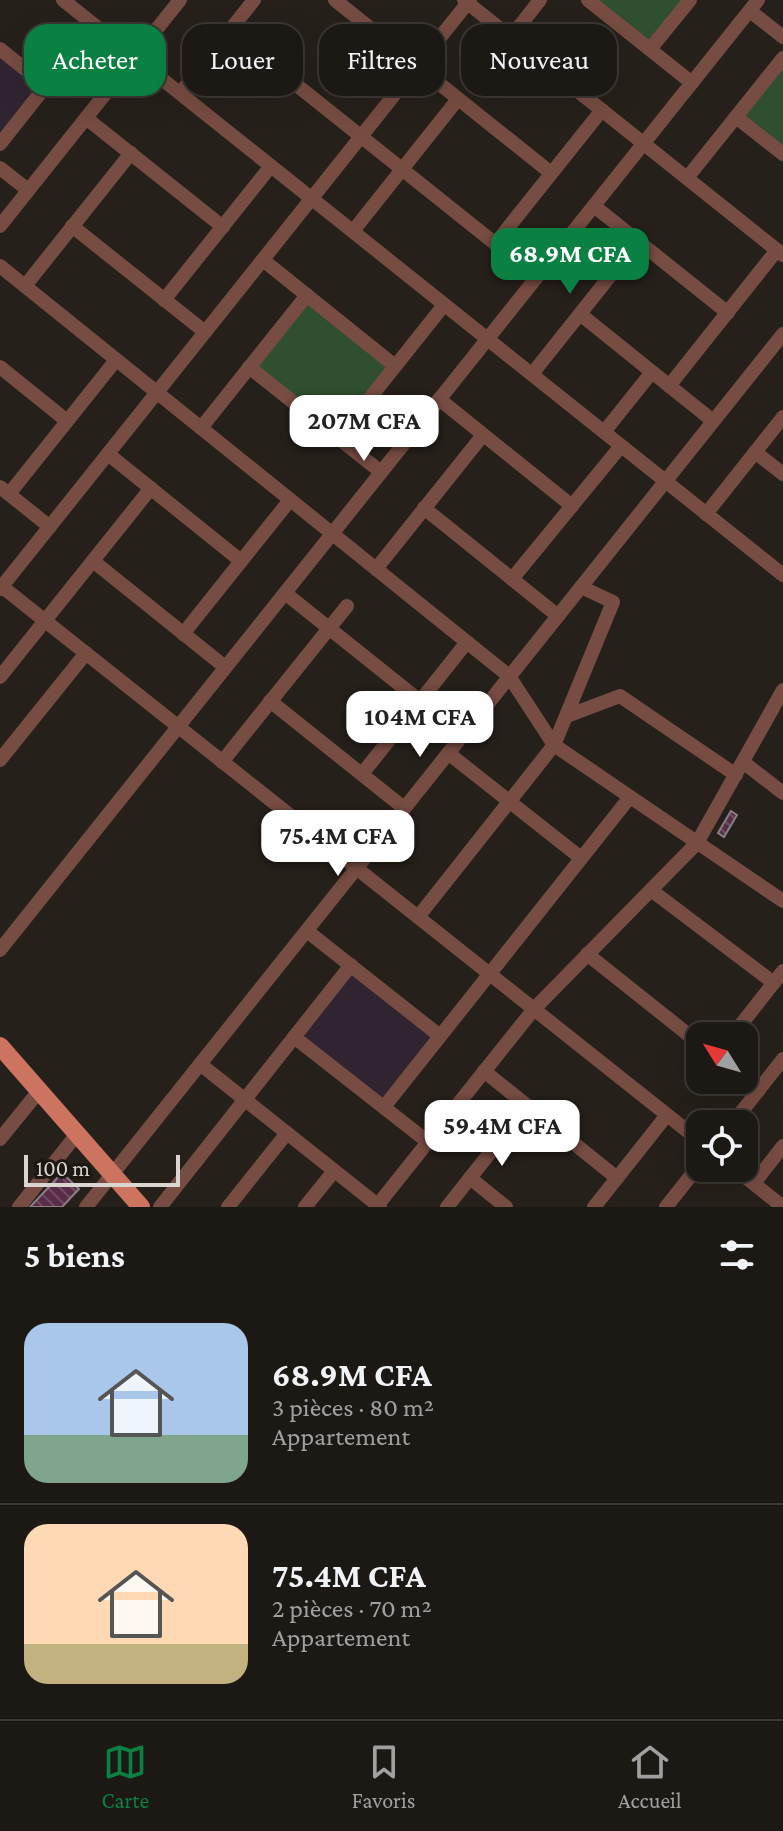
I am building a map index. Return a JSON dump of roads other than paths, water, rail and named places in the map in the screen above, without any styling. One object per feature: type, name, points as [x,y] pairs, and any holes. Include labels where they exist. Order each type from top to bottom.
[{"type":"main road","points":[[0,1046],[141,1207]]},
{"type":"street","points":[[63,0],[93,24]]},
{"type":"street","points":[[161,24],[180,0]]},
{"type":"street","points":[[235,24],[254,0]]},
{"type":"street","points":[[335,0],[365,24]]},
{"type":"street","points":[[521,24],[540,0]]},
{"type":"street","points":[[588,0],[692,83]]},
{"type":"street","points":[[650,49],[690,0]]},
{"type":"street","points":[[445,30],[468,1],[495,24]]},
{"type":"street","points":[[0,950],[754,5],[783,37]]},
{"type":"street","points":[[0,49],[24,68]]},
{"type":"street","points":[[687,178],[783,58]]},
{"type":"street","points":[[166,82],[783,575]]},
{"type":"street","points":[[445,89],[551,173]]},
{"type":"street","points":[[303,90],[537,277]]},
{"type":"street","points":[[0,144],[38,96]]},
{"type":"street","points":[[0,226],[104,96]]},
{"type":"street","points":[[393,96],[1,587],[686,1130]]},
{"type":"street","points":[[585,96],[780,253],[669,386]]},
{"type":"street","points":[[353,231],[458,99]]},
{"type":"street","points":[[495,244],[602,110]]},
{"type":"street","points":[[736,117],[783,154]]},
{"type":"street","points":[[86,118],[223,227]]},
{"type":"street","points":[[25,286],[131,153]]},
{"type":"street","points":[[164,300],[271,166]]},
{"type":"street","points":[[0,168],[28,190]]},
{"type":"street","points":[[594,206],[728,313]]},
{"type":"street","points":[[72,226],[205,332]]},
{"type":"street","points":[[532,374],[638,241]]},
{"type":"street","points":[[263,260],[395,366]]},
{"type":"street","points":[[0,266],[509,676],[554,745],[783,901]]},
{"type":"street","points":[[201,428],[307,295]]},
{"type":"street","points":[[338,438],[444,305]]},
{"type":"street","points":[[580,314],[713,421]]},
{"type":"street","points":[[86,1207],[713,421],[778,350],[783,334]]},
{"type":"street","points":[[50,527],[4,490],[67,421],[116,360]]},
{"type":"street","points":[[0,367],[67,421]]},
{"type":"street","points":[[249,367],[381,472]]},
{"type":"street","points":[[604,432],[652,372]]},
{"type":"street","points":[[439,399],[572,506]]},
{"type":"street","points":[[706,514],[783,417]]},
{"type":"street","points":[[376,569],[483,435]]},
{"type":"street","points":[[512,579],[621,446]]},
{"type":"street","points":[[755,452],[783,474]]},
{"type":"street","points":[[108,454],[241,561]]},
{"type":"street","points":[[0,677],[151,488]]},
{"type":"street","points":[[183,634],[290,500]]},
{"type":"street","points":[[424,508],[558,616]]},
{"type":"street","points":[[93,561],[225,667]]},
{"type":"street","points":[[418,917],[554,745],[613,602],[581,587]]},
{"type":"street","points":[[285,593],[420,701]]},
{"type":"street","points":[[222,762],[347,606]]},
{"type":"street","points":[[362,774],[467,642]]},
{"type":"street","points":[[0,760],[86,653]]},
{"type":"street","points":[[200,1064],[378,1206],[534,1009],[697,843],[783,690]]},
{"type":"street","points":[[567,716],[620,696],[740,768],[781,788]]},
{"type":"street","points":[[270,701],[404,808]]},
{"type":"street","points":[[448,753],[581,858]]},
{"type":"street","points":[[384,1107],[630,797]]},
{"type":"street","points":[[651,890],[778,977],[743,1022]]},
{"type":"street","points":[[307,931],[440,1036]]},
{"type":"street","points":[[587,954],[686,1033]]},
{"type":"street","points":[[160,1207],[351,965]]},
{"type":"street","points":[[294,1037],[428,1142]]},
{"type":"street","points":[[743,1110],[783,1059]]},
{"type":"street","points":[[484,1071],[617,1178]]},
{"type":"street","points":[[2,1134],[39,1091]]},
{"type":"street","points":[[447,1207],[527,1106]]},
{"type":"street","points":[[594,1207],[667,1115]]},
{"type":"street","points":[[228,1207],[287,1133]]},
{"type":"street","points":[[19,1207],[77,1134]]},
{"type":"street","points":[[783,1146],[754,1183],[783,1207]]},
{"type":"street","points":[[305,1207],[334,1171]]},
{"type":"street","points":[[470,1178],[506,1207]]},
{"type":"street","points":[[666,1207],[686,1182]]}]
